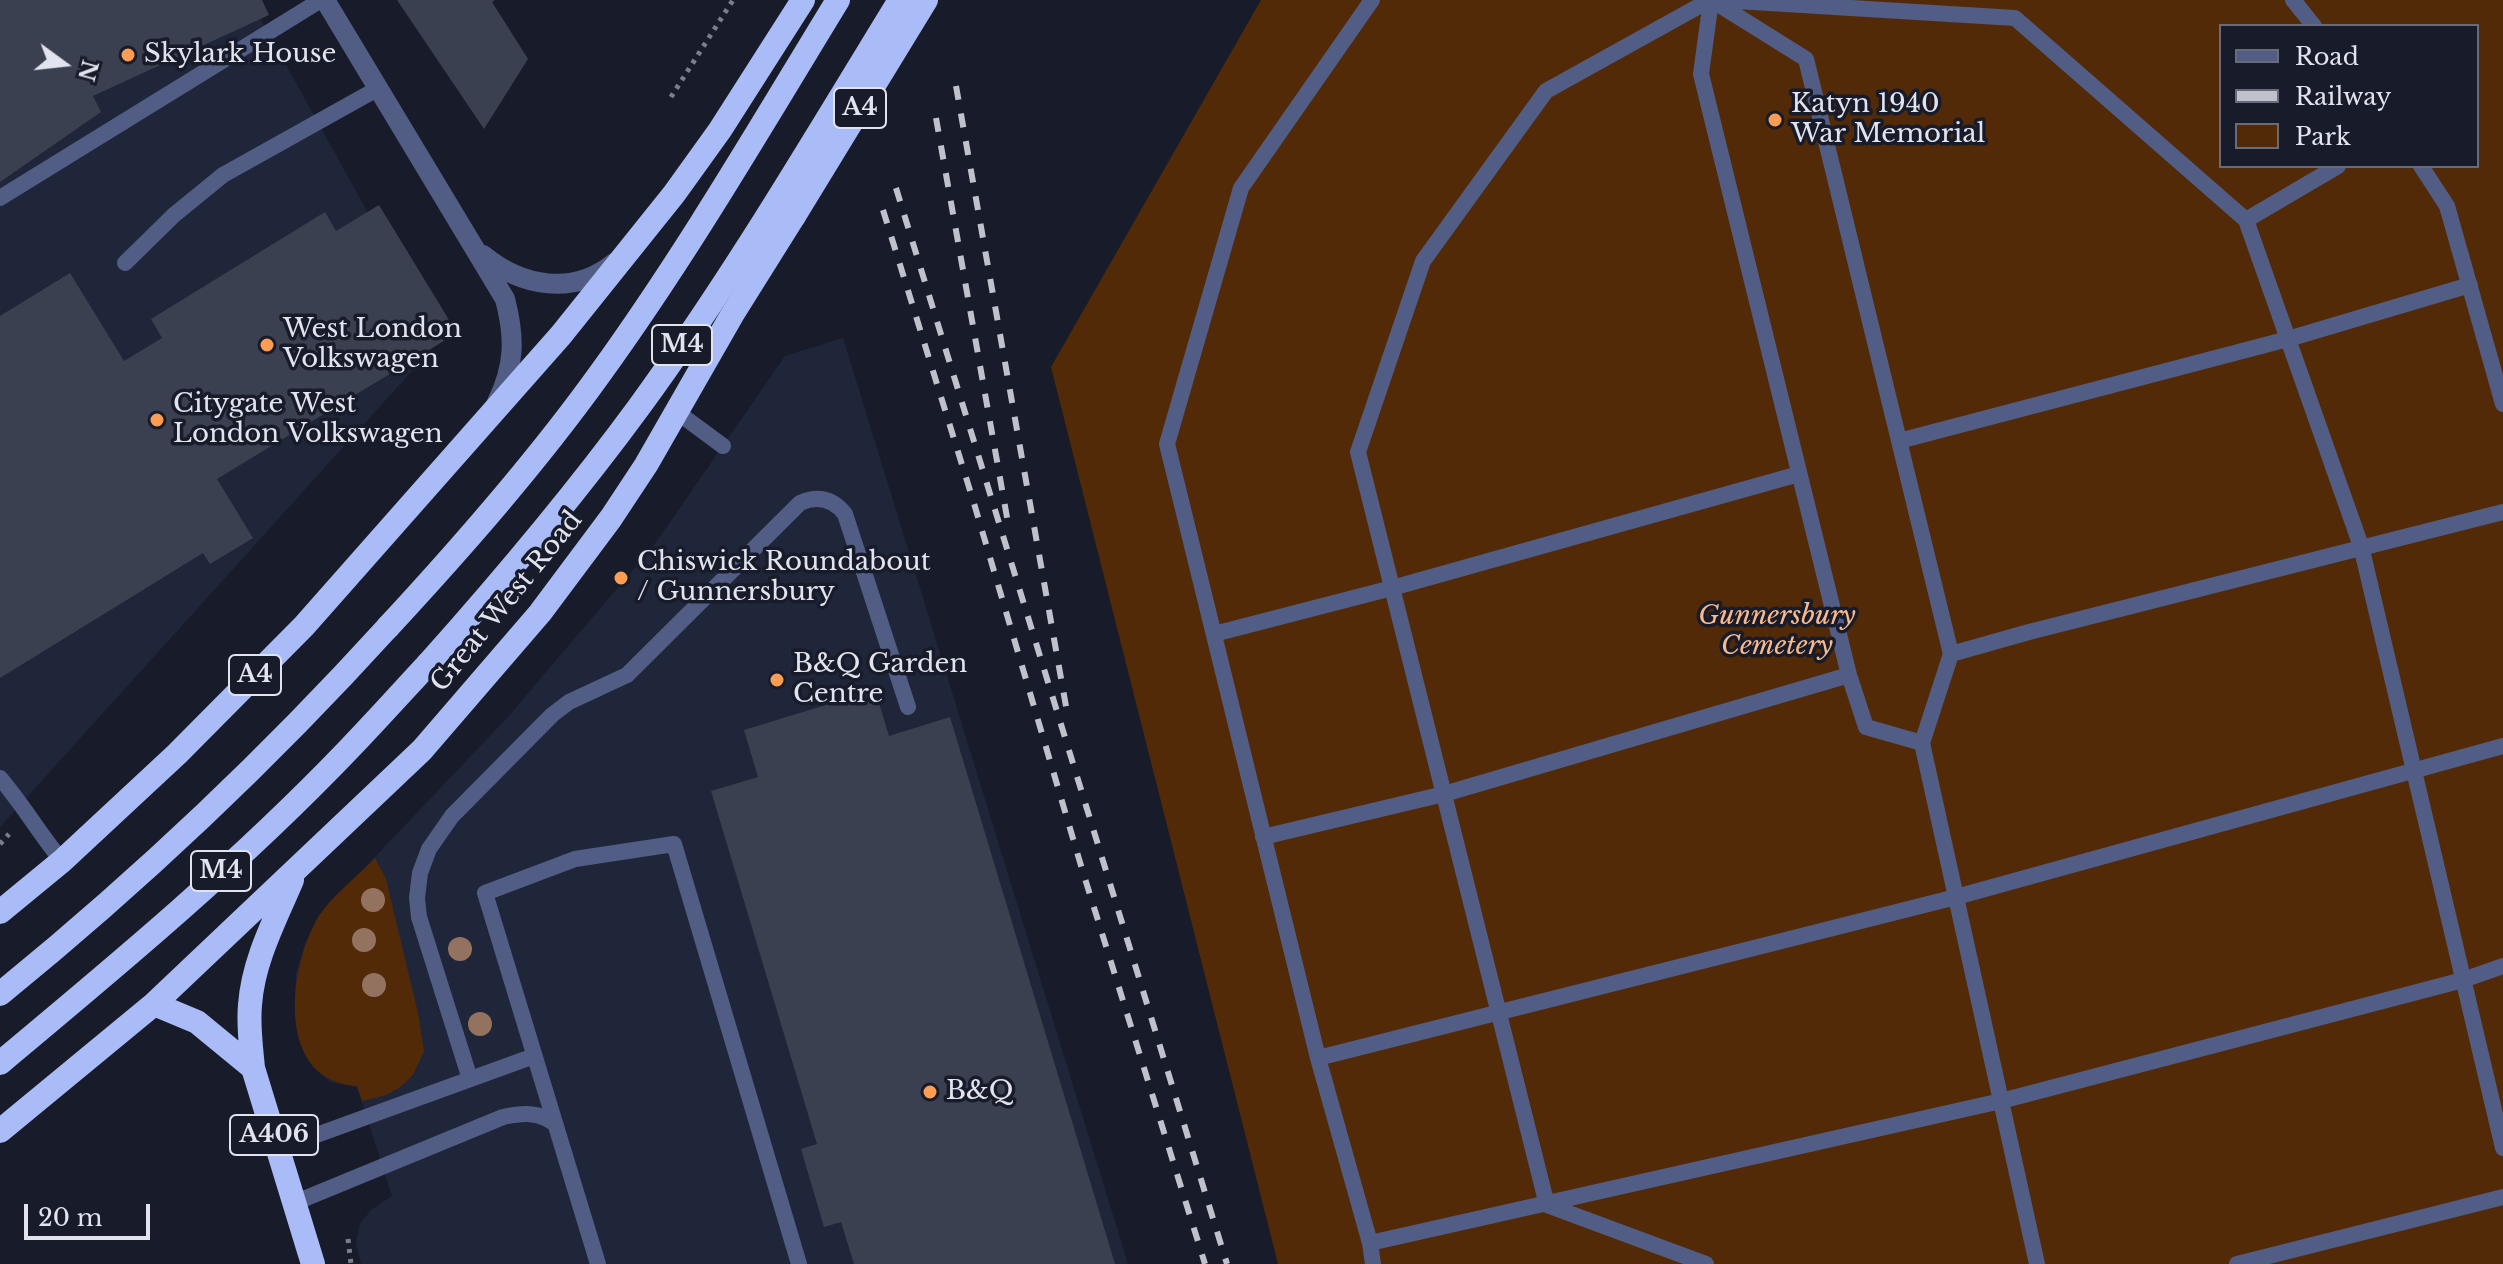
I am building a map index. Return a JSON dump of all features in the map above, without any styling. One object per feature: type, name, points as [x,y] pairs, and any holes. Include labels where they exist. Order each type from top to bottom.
[{"type":"highway","name":"A4","points":[[0,912],[62,861],[177,754],[304,626],[489,417],[628,253],[720,130],[803,0]]},
{"type":"highway","name":"M4","points":[[0,994],[198,822],[311,713],[457,553],[607,363],[724,186],[838,0]]},
{"type":"highway","name":"M4","points":[[0,1063],[227,867],[348,750],[498,586],[588,475],[698,322],[770,212],[900,0]]},
{"type":"highway","name":"Great West Road","points":[[0,1131],[154,1004],[422,750],[540,613],[611,518],[926,0]]},
{"type":"highway","name":"A406","points":[[296,870],[255,972],[250,1005],[253,1068],[313,1264]]},
{"type":"highway","points":[[154,1004],[197,1022],[253,1068]]},
{"type":"street","points":[[323,0],[505,299],[512,327],[514,355],[507,383],[489,417]]},
{"type":"street","points":[[477,250],[522,279],[566,286],[585,281],[628,253]]},
{"type":"lane","points":[[0,198],[323,0]]},
{"type":"lane","points":[[1372,0],[1241,188],[1167,444],[1318,1058],[1370,1243],[1373,1264]]},
{"type":"lane","points":[[1711,0],[1806,59],[1951,654],[1922,743],[2037,1264]]},
{"type":"lane","points":[[1711,0],[1701,74],[1849,675],[1866,727],[1922,743]]},
{"type":"lane","points":[[1547,1205],[1358,452],[1423,261],[1546,91],[1711,0]]},
{"type":"lane","points":[[1720,0],[2015,18],[2246,220],[2361,546],[2503,1148]]},
{"type":"lane","points":[[2293,0],[2312,24]]},
{"type":"lane","points":[[125,263],[174,215],[223,175],[377,89]]},
{"type":"lane","points":[[2246,220],[2335,168]]},
{"type":"lane","points":[[2422,168],[2447,206],[2503,404]]},
{"type":"lane","points":[[1899,441],[2288,339],[2470,285]]},
{"type":"lane","points":[[677,412],[723,446]]},
{"type":"lane","points":[[1214,634],[1392,588],[1799,474]]},
{"type":"lane","points":[[470,1079],[419,917],[417,898],[420,873],[429,849],[452,816],[536,730],[569,702],[627,675],[800,503],[816,498],[829,500],[845,514],[908,707]]},
{"type":"lane","points":[[1951,654],[2361,546],[2503,512]]},
{"type":"lane","points":[[1263,837],[1444,794],[1849,675]]},
{"type":"lane","points":[[1318,1058],[1956,897],[2503,746]]},
{"type":"lane","points":[[0,778],[28,811],[39,832],[62,861]]},
{"type":"lane","points":[[598,1264],[485,893],[575,859],[674,844],[799,1264]]},
{"type":"lane","points":[[1370,1243],[2001,1101],[2463,980],[2503,966]]},
{"type":"lane","points":[[278,1149],[534,1056]]},
{"type":"lane","points":[[294,1203],[503,1117],[535,1114],[556,1125]]},
{"type":"lane","points":[[2237,1264],[2503,1197]]},
{"type":"lane","points":[[1547,1205],[1706,1264]]},
{"type":"path","points":[[671,97],[733,0]]},
{"type":"path","points":[[348,1239],[351,1264]]},
{"type":"shaded area","points":[[0,0],[250,0],[439,341],[0,827]]},
{"type":"shaded area","points":[[843,338],[1128,1264],[361,1264],[356,1243],[360,1224],[371,1210],[392,1196],[357,1087],[330,1082],[312,1066],[300,1039],[295,1007],[296,974],[305,944],[318,917],[507,718],[657,541],[785,356]]},
{"type":"green space","name":"Gunnersbury Cemetery","points":[[1261,0],[2503,0],[2503,1264],[1278,1264],[1051,367]]},
{"type":"green space","points":[[375,858],[386,879],[424,1051],[413,1075],[399,1088],[362,1101],[357,1086],[331,1080],[312,1065],[301,1045],[295,994],[306,943],[316,921],[335,897]]},
{"type":"building","points":[[0,0],[262,0],[269,15],[93,96],[101,112],[0,182]]},
{"type":"building","points":[[397,0],[495,0],[492,2],[528,59],[484,129]]},
{"type":"building","name":"Citygate West London Volkswagen","points":[[379,205],[457,333],[217,479],[253,538],[210,564],[203,553],[0,678],[0,316],[70,273],[124,361],[162,338],[151,319],[325,212],[336,231]]},
{"type":"building","points":[[875,690],[889,736],[950,717],[1115,1264],[854,1264],[841,1222],[824,1227],[801,1149],[817,1144],[711,791],[758,777],[744,730]]},
{"type":"railway","points":[[956,86],[1067,712]]},
{"type":"railway","points":[[936,118],[1008,523]]},
{"type":"railway","points":[[896,188],[1227,1264]]},
{"type":"railway","points":[[883,210],[1205,1264]]},
{"type":"place","name":"Skylark House","points":[[128,55]]},
{"type":"place","name":"Katyn 1940 War Memorial","points":[[1775,120]]},
{"type":"place","name":"West London Volkswagen","points":[[267,345]]},
{"type":"place","name":"Citygate West London Volkswagen","points":[[157,420]]},
{"type":"place","name":"Chiswick Roundabout / Gunnersbury","points":[[621,578]]},
{"type":"place","name":"B&Q Garden Centre","points":[[777,680]]},
{"type":"place","name":"B&Q","points":[[930,1092]]}]
